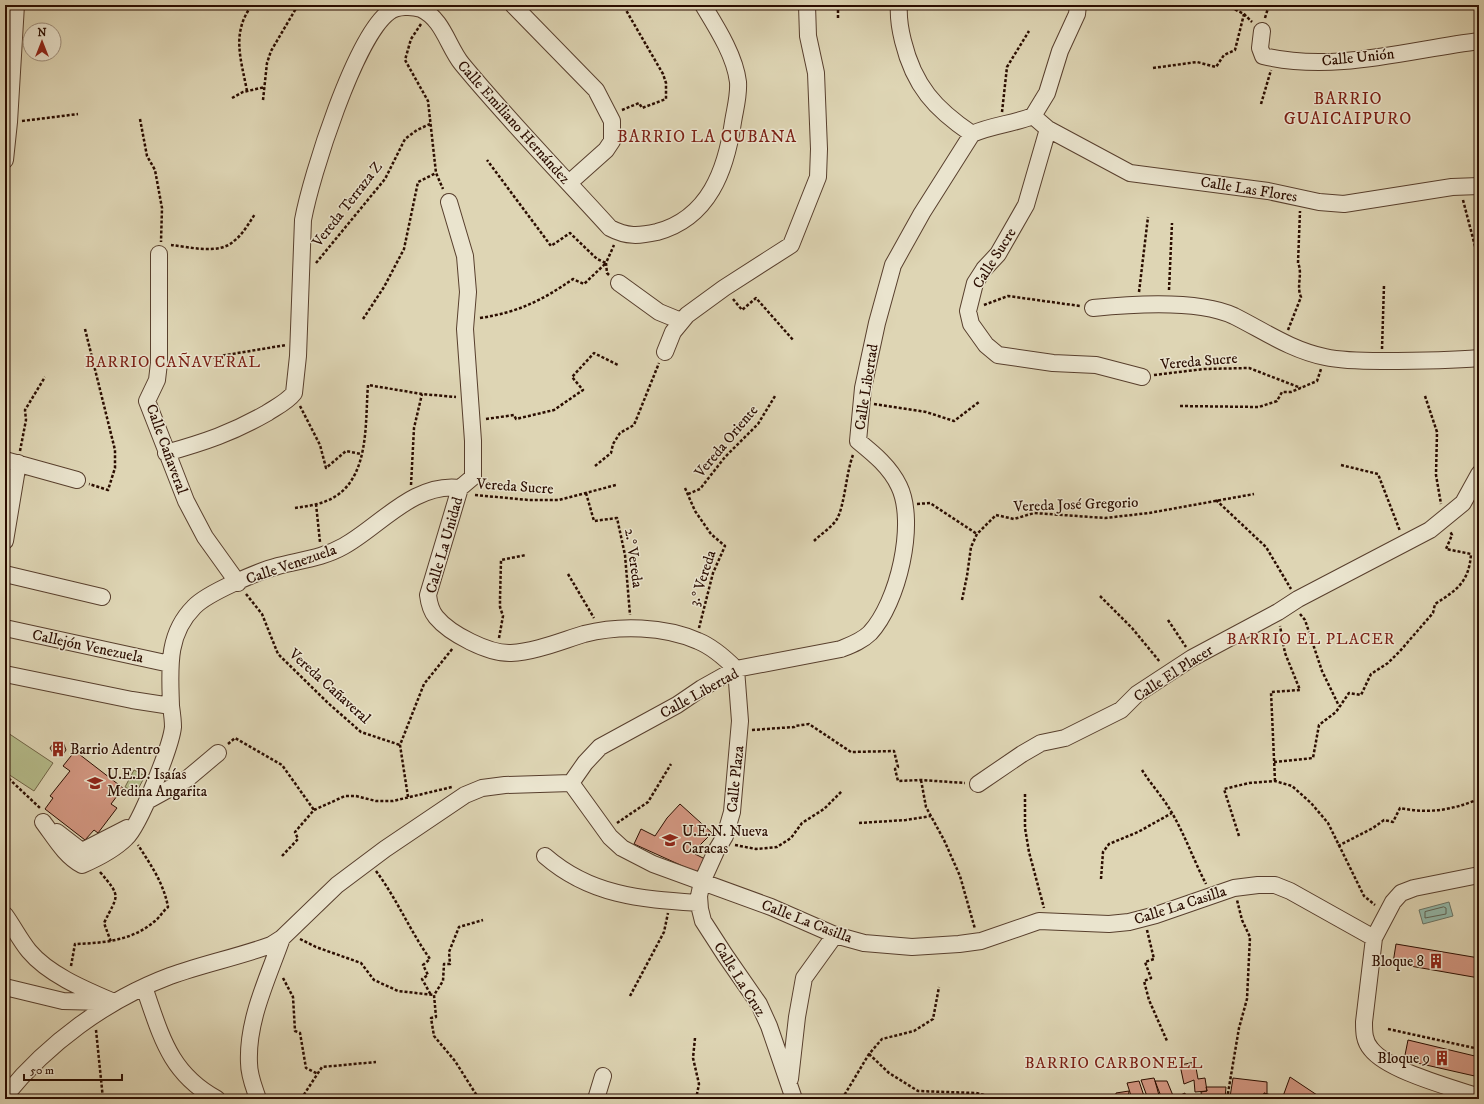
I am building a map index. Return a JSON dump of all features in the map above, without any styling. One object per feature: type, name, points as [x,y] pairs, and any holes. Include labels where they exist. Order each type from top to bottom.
[{"type":"street","points":[[5,160],[9,122],[16,5]]},
{"type":"street","points":[[513,5],[596,90],[612,120],[612,141],[606,150],[570,183]]},
{"type":"street","name":"Calle Emiliano Hernández","points":[[427,13],[432,16],[443,32],[457,59],[488,97],[570,183],[610,228],[634,237],[668,229],[693,213],[711,193],[720,176],[732,132],[738,83],[735,67],[703,5]]},
{"type":"street","points":[[665,352],[673,332],[681,320],[724,288],[791,245],[818,177],[819,149],[817,87],[816,73],[808,36],[807,5]]},
{"type":"street","points":[[899,5],[899,20],[902,36],[907,56],[916,77],[928,98],[972,134],[989,127],[1000,124],[1010,124],[1033,116],[1047,93],[1060,51],[1077,14],[1078,5]]},
{"type":"street","points":[[166,453],[238,430],[282,404],[294,393],[298,342],[302,220],[329,131],[353,67],[374,28],[390,11],[412,7],[427,13]]},
{"type":"street","points":[[1262,31],[1260,52],[1263,56],[1274,58]]},
{"type":"street","name":"Calle Unión","points":[[1274,58],[1327,63],[1379,57],[1479,41]]},
{"type":"street","name":"Calle Las Flores","points":[[1033,116],[1048,129],[1130,172],[1268,190],[1319,202],[1344,204],[1421,191],[1460,186],[1479,186]]},
{"type":"street","name":"Calle Sucre","points":[[968,311],[975,283],[984,268],[998,254],[1026,205],[1048,129]]},
{"type":"street","name":"Calle Libertad","points":[[571,783],[585,763],[600,747],[677,705],[702,688],[736,669],[841,649],[857,642],[870,633],[881,617],[894,589],[901,569],[905,549],[906,515],[899,486],[889,469],[872,452],[858,442],[862,401],[877,323],[893,265],[922,213],[972,134]]},
{"type":"street","name":"Calle La Unidad","points":[[449,202],[465,256],[468,292],[466,320],[473,477],[459,490],[428,595],[429,604],[435,616],[445,627],[462,636],[494,651],[511,653],[528,650],[602,630],[631,629],[680,634],[698,641],[723,656],[736,669]]},
{"type":"street","name":"Calle Cañaveral","points":[[160,249],[159,363],[157,380],[147,401],[186,501],[205,537],[238,582]]},
{"type":"street","points":[[619,283],[659,312],[681,320]]},
{"type":"street","points":[[1093,308],[1137,304],[1168,305],[1216,310],[1234,316],[1283,343],[1324,357],[1348,360],[1413,362],[1479,358]]},
{"type":"street","points":[[968,311],[971,324],[978,336],[986,346],[998,355],[1053,363],[1096,365],[1142,377]]},
{"type":"street","points":[[5,542],[11,461],[77,480]]},
{"type":"street","name":"Calle El Placer","points":[[978,784],[1022,754],[1042,743],[1065,738],[1121,710],[1137,694],[1170,674],[1192,658],[1278,612],[1295,601],[1430,530],[1463,503],[1479,474]]},
{"type":"street","name":"Calle Venezuela","points":[[139,817],[173,728],[170,664],[173,642],[180,625],[194,607],[208,596],[276,566],[321,557],[345,546],[409,501],[439,487],[459,490]]},
{"type":"street","points":[[5,574],[102,597]]},
{"type":"street","name":"Callejón Venezuela","points":[[5,628],[170,664]]},
{"type":"street","name":"Calle Plaza","points":[[702,882],[729,826],[732,812],[740,730],[736,669]]},
{"type":"street","points":[[5,674],[132,700],[171,706]]},
{"type":"street","points":[[43,822],[79,849],[84,850],[139,817],[218,753]]},
{"type":"street","points":[[5,1096],[25,1072],[94,1016],[114,1002],[144,987],[217,960],[258,950],[285,935],[337,885],[445,807],[465,795],[477,790],[505,785],[571,783]]},
{"type":"street","name":"Calle La Casilla","points":[[571,783],[604,829],[622,848],[653,864],[771,907],[835,935],[864,943],[912,947],[959,944],[978,941],[1039,921],[1110,924],[1129,922],[1234,888],[1269,885],[1290,891],[1374,938]]},
{"type":"street","points":[[43,822],[73,860],[82,865],[102,856],[127,838],[139,817]]},
{"type":"street","points":[[546,856],[568,874],[595,887],[626,895],[700,903]]},
{"type":"street","points":[[1479,875],[1414,888],[1401,893],[1385,914],[1374,938],[1364,1022],[1364,1036],[1370,1048],[1390,1064],[1479,1097]]},
{"type":"street","name":"Calle La Cruz","points":[[702,882],[700,903],[703,921],[725,956],[759,1004],[769,1026],[792,1092]]},
{"type":"street","points":[[5,915],[29,952],[77,986],[114,1002]]},
{"type":"street","points":[[258,1099],[251,1079],[248,1063],[250,1044],[256,1011],[285,935]]},
{"type":"street","points":[[792,1092],[797,1017],[804,978],[835,935]]},
{"type":"street","points":[[5,987],[63,1001],[114,1002]]},
{"type":"street","points":[[144,987],[165,1046],[174,1062],[200,1090],[217,1099]]},
{"type":"street","points":[[596,1099],[603,1076]]},
{"type":"path","points":[[247,91],[238,42],[245,15],[252,5]]},
{"type":"path","points":[[263,100],[267,63],[271,51],[298,5]]},
{"type":"path","points":[[610,115],[639,102],[642,108],[666,99],[666,84],[663,74],[623,5]]},
{"type":"path","points":[[838,5],[838,18]]},
{"type":"path","points":[[1226,5],[1244,14],[1262,31]]},
{"type":"path","points":[[427,13],[412,39],[405,60],[428,102],[436,173],[449,202]]},
{"type":"path","points":[[1153,68],[1196,62],[1216,67],[1224,55],[1235,50],[1244,14]]},
{"type":"path","points":[[1000,124],[1007,67],[1029,31]]},
{"type":"path","points":[[1261,104],[1274,58]]},
{"type":"path","points":[[232,98],[247,91],[265,87]]},
{"type":"path","points":[[9,122],[78,114]]},
{"type":"path","points":[[140,119],[147,156],[155,170],[162,208],[160,249],[215,249],[223,247],[238,238],[255,214]]},
{"type":"path","name":"Vereda Terraza Z","points":[[300,284],[321,255],[385,180],[405,139],[417,130],[430,124]]},
{"type":"path","points":[[487,160],[552,246],[570,233],[597,259],[606,263]]},
{"type":"path","points":[[363,319],[384,287],[404,249],[418,182],[436,173]]},
{"type":"path","points":[[1460,186],[1476,250],[1477,284],[1479,286]]},
{"type":"path","points":[[1283,343],[1301,297],[1298,291],[1301,270],[1298,263],[1300,197]]},
{"type":"path","points":[[1137,304],[1148,217]]},
{"type":"path","points":[[1168,305],[1172,223]]},
{"type":"path","points":[[466,320],[499,315],[528,307],[553,293],[572,279],[584,284],[606,263],[620,233]]},
{"type":"path","points":[[606,263],[607,273],[619,283]]},
{"type":"path","points":[[1382,361],[1384,285]]},
{"type":"path","points":[[724,288],[742,310],[756,298],[794,341]]},
{"type":"path","points":[[968,311],[1008,296],[1093,308]]},
{"type":"path","points":[[77,480],[108,490],[115,468],[115,450],[112,433],[85,329]]},
{"type":"path","points":[[208,358],[298,342]]},
{"type":"path","points":[[595,466],[611,453],[613,444],[620,433],[634,425],[654,371],[665,352]]},
{"type":"path","points":[[471,422],[514,415],[516,419],[554,410],[583,390],[572,377],[594,354],[618,364]]},
{"type":"path","points":[[1180,406],[1258,407],[1277,401],[1282,392],[1291,392],[1302,389],[1317,381],[1324,357]]},
{"type":"path","name":"Vereda Sucre","points":[[1142,377],[1204,369],[1249,368],[1302,389]]},
{"type":"path","points":[[11,461],[26,420],[25,410],[45,377]]},
{"type":"path","points":[[295,508],[326,502],[344,490],[360,464],[368,385],[422,394],[469,398]]},
{"type":"path","points":[[294,393],[306,421],[320,445],[326,468],[346,451],[361,454]]},
{"type":"path","points":[[409,501],[413,462],[414,428],[422,394]]},
{"type":"path","name":"Vereda Oriente","points":[[688,494],[700,489],[725,457],[758,424],[775,396]]},
{"type":"path","points":[[1274,762],[1313,758],[1319,725],[1336,712],[1349,693],[1361,695],[1371,674],[1388,663],[1400,651],[1433,613],[1435,604],[1459,588],[1470,566],[1471,554],[1446,549],[1452,535],[1444,520],[1436,476],[1437,432],[1425,396]]},
{"type":"path","points":[[862,401],[926,412],[954,421],[979,402]]},
{"type":"path","points":[[814,541],[837,519],[847,469],[858,442]]},
{"type":"path","points":[[1341,465],[1378,474],[1405,543]]},
{"type":"path","name":"Vereda Sucre","points":[[459,490],[529,500],[559,500],[616,485]]},
{"type":"path","name":"3.° Vereda","points":[[685,488],[695,511],[711,534],[725,546],[713,573],[700,620],[698,641]]},
{"type":"path","name":"2.° Vereda","points":[[586,493],[594,521],[617,518],[625,555],[631,629]]},
{"type":"path","name":"Vereda José Gregorio","points":[[962,600],[967,576],[970,547],[977,534],[996,515],[1014,519],[1034,513],[1104,518],[1148,513],[1254,494]]},
{"type":"path","points":[[1216,500],[1266,547],[1305,620],[1322,671],[1339,706]]},
{"type":"path","points":[[904,504],[930,503],[977,534]]},
{"type":"path","points":[[316,504],[321,557]]},
{"type":"path","points":[[494,651],[503,616],[500,607],[501,560],[526,555]]},
{"type":"path","points":[[568,574],[602,630]]},
{"type":"path","name":"Vereda Cañaveral","points":[[238,582],[262,614],[278,654],[328,703],[361,732],[400,745]]},
{"type":"path","points":[[1100,596],[1132,628],[1170,674]]},
{"type":"path","points":[[1275,781],[1271,692],[1300,690],[1285,653],[1278,612]]},
{"type":"path","points":[[1168,620],[1192,658]]},
{"type":"path","points":[[408,797],[400,745],[424,684],[462,636]]},
{"type":"path","points":[[740,730],[794,728],[795,726],[809,724],[851,752],[894,751],[898,767],[895,769],[898,781],[921,780],[978,784]]},
{"type":"path","points":[[218,753],[235,738],[269,757],[282,765],[314,810]]},
{"type":"path","points":[[604,829],[623,820],[648,802],[671,764]]},
{"type":"path","points":[[1142,770],[1172,813],[1212,895]]},
{"type":"path","points":[[5,775],[47,815],[43,822]]},
{"type":"path","points":[[921,780],[926,807],[960,876],[978,941]]},
{"type":"path","points":[[1239,836],[1224,790],[1249,783],[1275,781],[1292,786],[1311,803],[1328,824],[1364,896],[1385,914]]},
{"type":"path","points":[[282,856],[298,839],[295,832],[314,810],[345,796],[356,796],[376,801],[393,801],[450,786],[477,790]]},
{"type":"path","points":[[721,843],[756,849],[777,847],[791,838],[802,823],[824,809],[842,791]]},
{"type":"path","points":[[1025,794],[1025,828],[1029,852],[1047,921]]},
{"type":"path","points":[[1338,846],[1373,828],[1384,820],[1393,822],[1400,808],[1419,812],[1444,810],[1479,799]]},
{"type":"path","points":[[1101,879],[1103,852],[1110,844],[1138,832],[1172,813]]},
{"type":"path","points":[[859,824],[906,820],[931,816]]},
{"type":"path","points":[[68,980],[75,944],[111,942],[133,934],[156,920],[168,907],[166,893],[153,867],[139,817]]},
{"type":"path","points":[[90,861],[116,890],[117,899],[104,923],[111,942]]},
{"type":"path","points":[[369,861],[388,888],[417,940],[430,959],[423,965],[428,975],[422,979],[432,995],[436,1017],[430,1018],[434,1036],[455,1061],[479,1099]]},
{"type":"path","points":[[1227,1099],[1239,1028],[1247,999],[1250,937],[1242,920],[1234,888]]},
{"type":"path","points":[[630,996],[664,932],[672,901]]},
{"type":"path","points":[[1144,918],[1154,959],[1146,962],[1151,978],[1144,981],[1148,1000],[1166,1042]]},
{"type":"path","points":[[432,995],[443,982],[444,964],[450,964],[449,952],[459,927],[483,920]]},
{"type":"path","points":[[285,935],[361,963],[374,980],[398,991],[432,995]]},
{"type":"path","points":[[272,966],[279,971],[293,998],[295,1031],[300,1034],[306,1068],[318,1074]]},
{"type":"path","points":[[842,1099],[869,1054],[882,1039],[914,1031],[933,1019],[939,987]]},
{"type":"path","points":[[94,1016],[103,1099]]},
{"type":"path","points":[[1388,1029],[1479,1049]]},
{"type":"path","points":[[694,1038],[693,1058],[699,1084],[696,1099]]},
{"type":"path","points":[[869,1054],[889,1073],[918,1091],[976,1093],[1002,1099]]},
{"type":"path","points":[[301,1099],[322,1068],[376,1062]]},
{"type":"shaded area","points":[[5,731],[53,763],[34,791],[5,772]]},
{"type":"shaded area","points":[[134,770],[145,776],[136,793],[125,787]]},
{"type":"water","points":[[1449,902],[1453,916],[1423,924],[1419,910]]},
{"type":"building","name":"Barrio Adentro","points":[[55,741],[63,742],[66,750],[62,756],[54,755],[50,748]]},
{"type":"building","points":[[75,751],[123,788],[111,804],[117,808],[98,833],[94,830],[85,840],[45,809],[53,798],[50,796],[70,771],[63,766]]},
{"type":"building","name":"U.E.N. Nueva Caracas","points":[[680,804],[712,833],[698,847],[695,854],[705,859],[698,873],[634,844],[641,829],[655,836],[667,818]]},
{"type":"building","name":"Bloque 8","points":[[1396,944],[1479,958],[1479,978],[1393,963]]},
{"type":"building","name":"Bloque 9","points":[[1408,1040],[1479,1057],[1479,1077],[1404,1060]]},
{"type":"building","points":[[1195,1062],[1198,1079],[1205,1078],[1207,1091],[1195,1092],[1194,1080],[1184,1084],[1180,1065]]},
{"type":"building","points":[[1290,1077],[1323,1099],[1282,1099]]},
{"type":"building","points":[[1154,1078],[1160,1099],[1148,1099],[1141,1080]]},
{"type":"building","points":[[1233,1078],[1267,1082],[1267,1094],[1264,1093],[1263,1099],[1230,1097]]},
{"type":"building","points":[[1139,1081],[1145,1099],[1132,1099],[1127,1083]]},
{"type":"building","points":[[1155,1081],[1167,1081],[1174,1098],[1162,1099]]},
{"type":"building","points":[[1206,1087],[1226,1087],[1225,1099],[1202,1099],[1201,1092],[1207,1091]]},
{"type":"building","points":[[1129,1091],[1128,1099],[1115,1099],[1116,1093]]},
{"type":"building","points":[[1185,1093],[1186,1099],[1172,1099]]},
{"type":"building","points":[[1264,1093],[1278,1097],[1278,1099],[1263,1099]]},
{"type":"place","name":"Barrio Adentro","points":[[58,749]]},
{"type":"place","name":"U.E.D. Isaías Medina Angarita","points":[[95,783]]},
{"type":"place","name":"U.E.N. Nueva Caracas","points":[[670,840]]},
{"type":"place","name":"Bloque 8","points":[[1436,961]]},
{"type":"place","name":"Bloque 9","points":[[1442,1058]]},
{"type":"district","name":"BARRIO GUAICAIPURO","points":[[1348,108]]},
{"type":"district","name":"BARRIO LA CUBANA","points":[[707,136]]},
{"type":"district","name":"BARRIO CAÑAVERAL","points":[[173,361]]},
{"type":"district","name":"BARRIO EL PLACER","points":[[1311,638]]},
{"type":"district","name":"BARRIO CARBONELL","points":[[1114,1062]]}]
